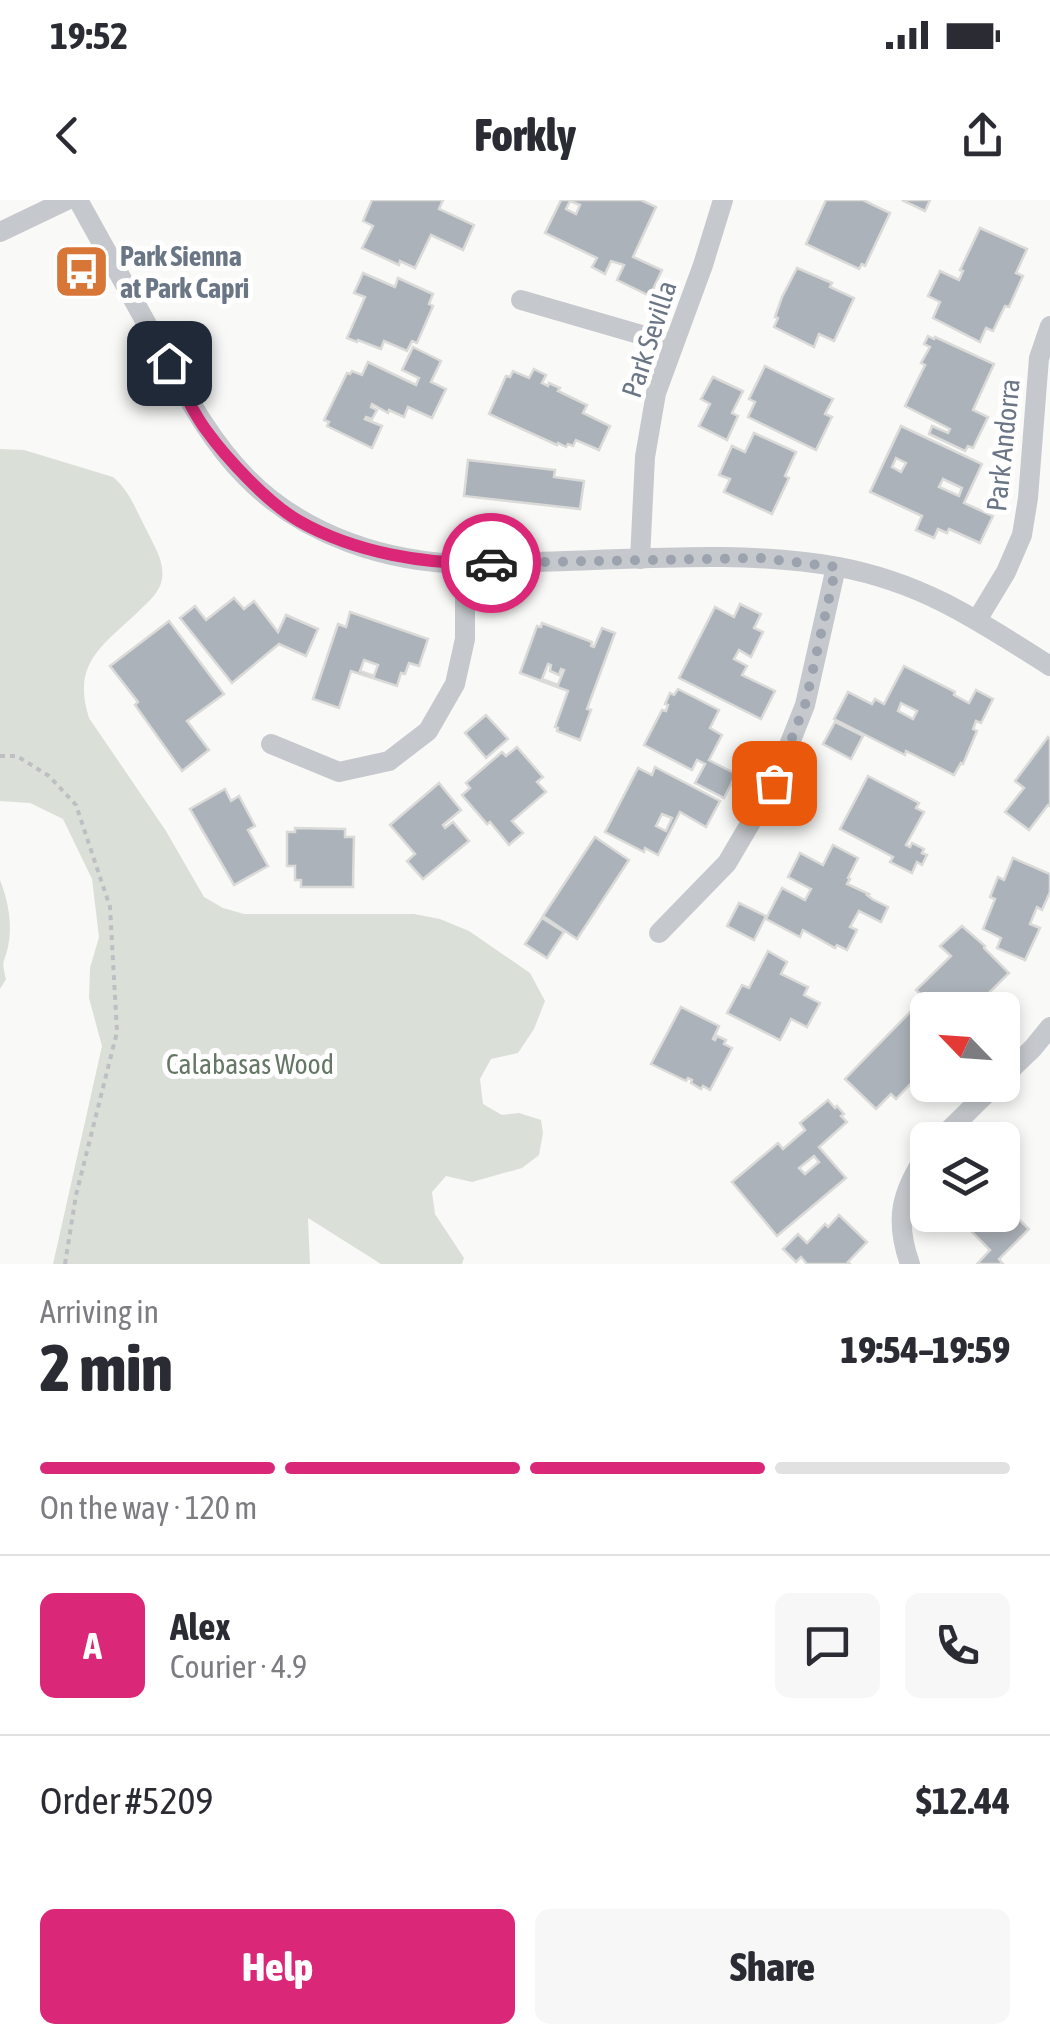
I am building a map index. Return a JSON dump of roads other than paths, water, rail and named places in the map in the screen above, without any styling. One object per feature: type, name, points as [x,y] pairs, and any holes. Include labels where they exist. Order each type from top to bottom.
[{"type":"street","points":[[0,232],[66,200]]},
{"type":"street","points":[[78,200],[205,429],[247,479],[297,520],[359,546],[415,559],[465,564],[760,558],[836,567],[886,578],[935,597],[1050,666]]},
{"type":"street","name":"Park Sevilla","points":[[640,559],[645,458],[656,393],[723,200]]},
{"type":"street","points":[[522,300],[673,344]]},
{"type":"street","name":"Park Andorra","points":[[977,620],[1006,572],[1022,535],[1039,358],[1050,326]]},
{"type":"street","points":[[271,744],[339,772],[389,760],[428,731],[456,684],[465,638],[465,564]]},
{"type":"street","points":[[659,933],[728,864],[774,783],[805,705],[836,567]]},
{"type":"street","points":[[1020,1061],[1050,1027]]},
{"type":"street","points":[[957,1122],[977,1102]]},
{"type":"street","points":[[910,1182],[902,1206],[902,1241],[910,1264]]},
{"type":"place","name":"Park Sienna at Park Capri","points":[[81,272]]},
{"type":"park label","name":"Calabasas Wood","points":[[250,1064]]}]
